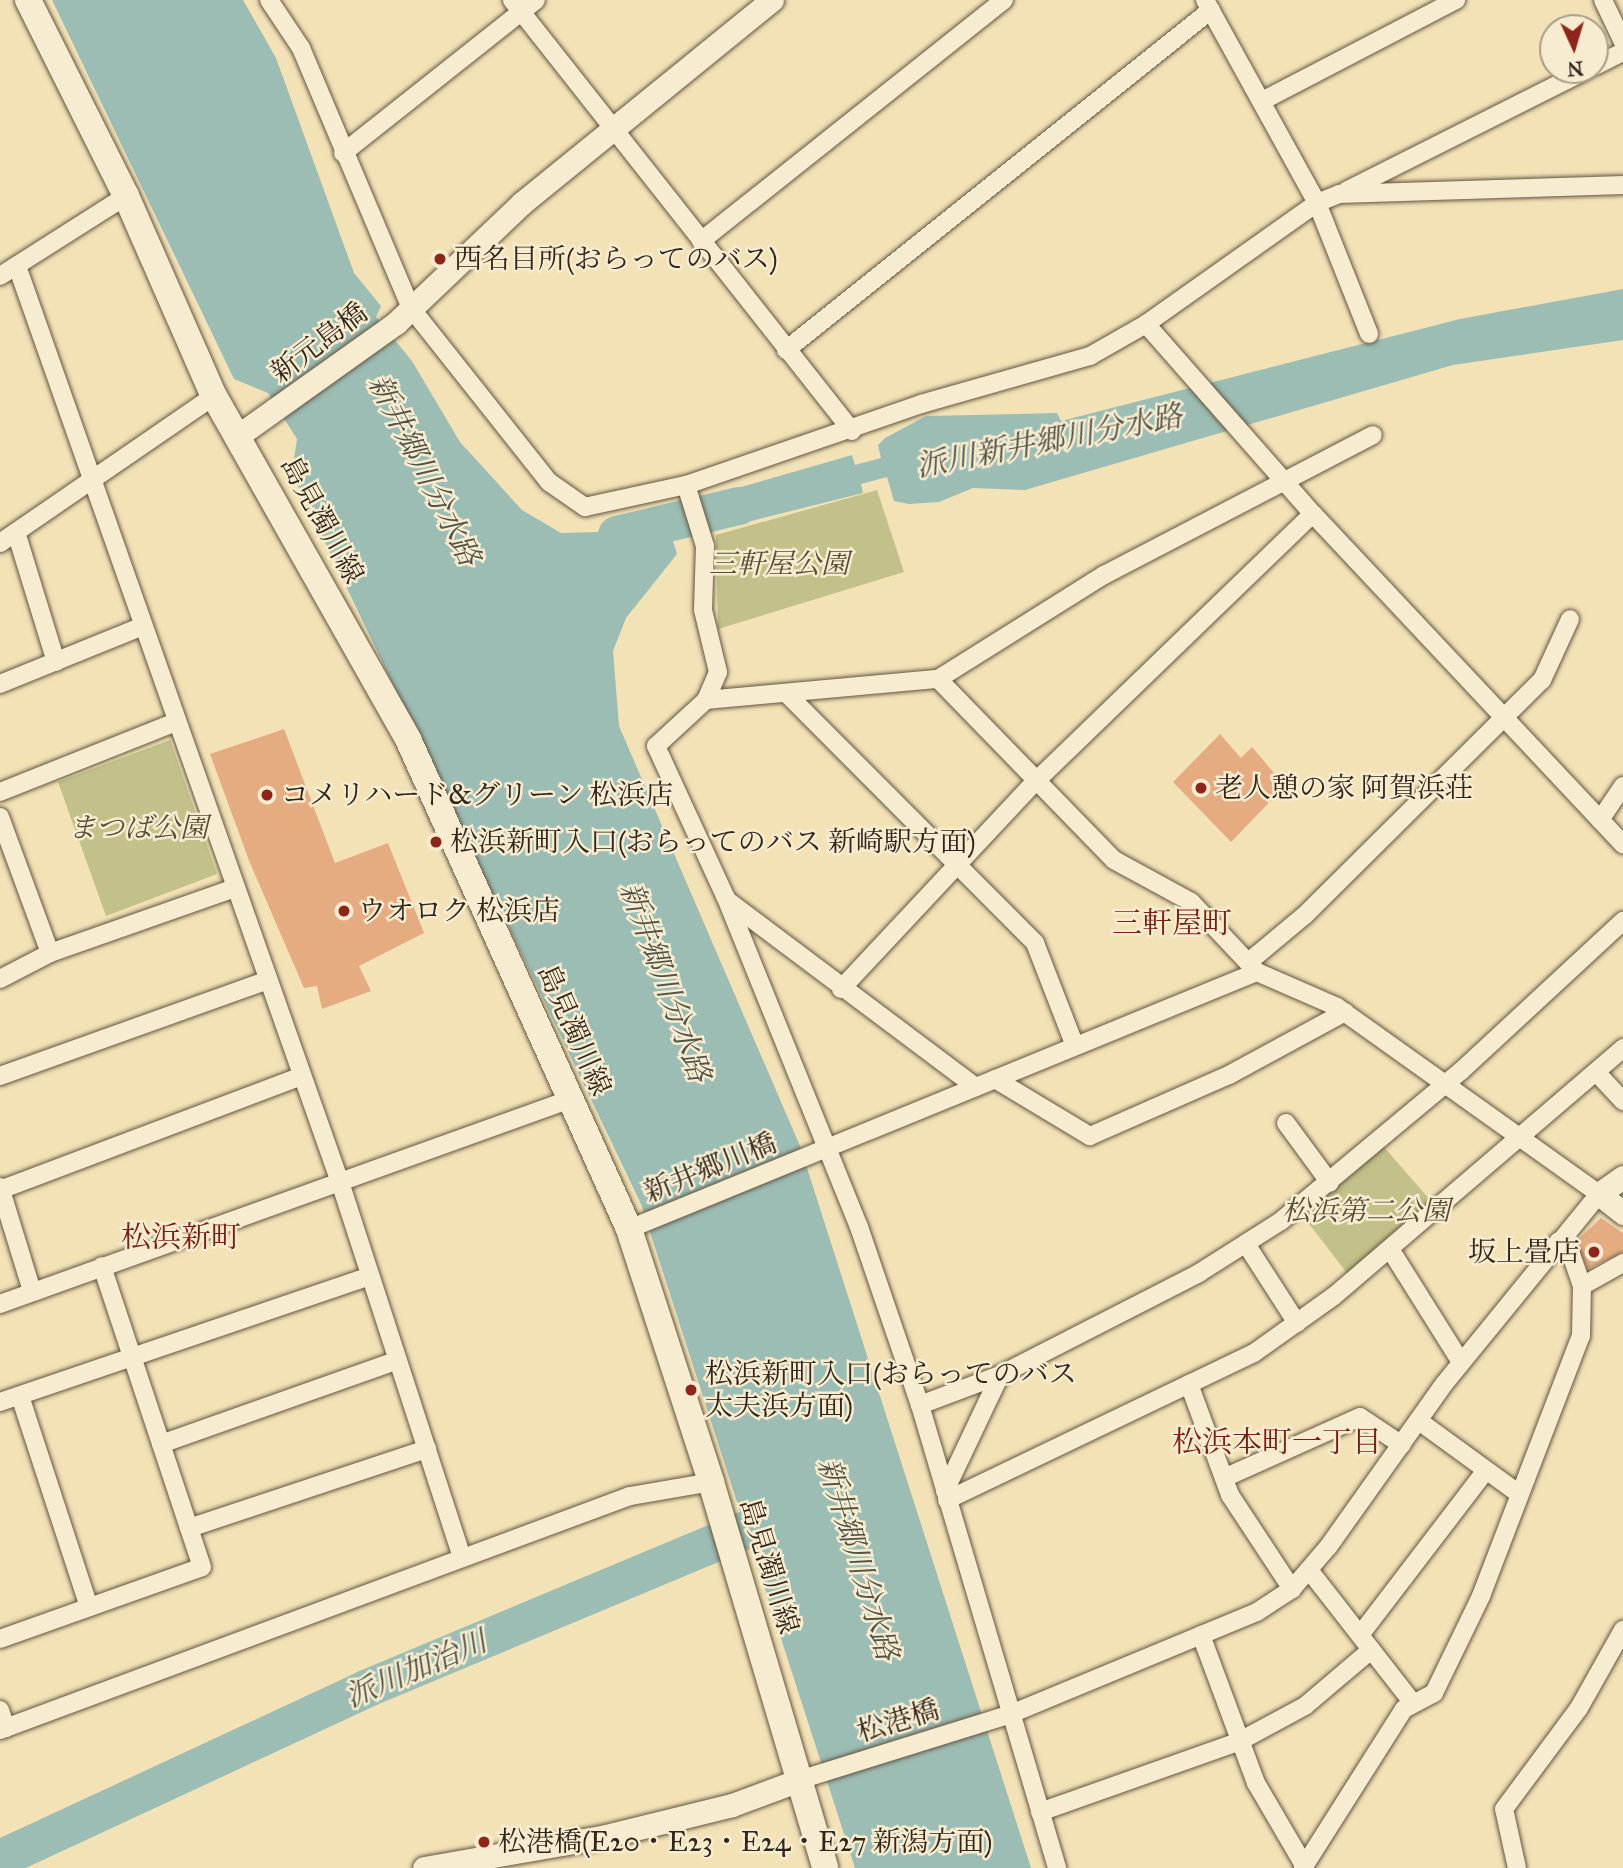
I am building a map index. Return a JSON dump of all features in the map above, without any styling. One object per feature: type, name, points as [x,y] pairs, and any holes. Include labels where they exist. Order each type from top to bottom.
[{"type":"main road","name":"島見濁川線","points":[[28,0],[127,196],[214,396],[239,435],[408,739],[571,1099],[641,1224],[711,1482],[802,1779],[825,1868]]},
{"type":"street","points":[[269,0],[301,48],[404,315],[549,482],[585,507],[686,485],[1003,378],[1090,356],[1146,324],[1317,203],[1559,84]]},
{"type":"street","points":[[343,153],[517,6],[536,0]]},
{"type":"street","name":"新元島橋","points":[[239,435],[276,411],[404,315],[522,203],[772,0]]},
{"type":"street","points":[[701,240],[1004,0]]},
{"type":"street","points":[[1262,101],[1455,0]]},
{"type":"street","points":[[1602,0],[1623,42]]},
{"type":"street","points":[[786,350],[1208,5],[1317,203],[1369,334]]},
{"type":"street","points":[[517,6],[786,350],[852,430]]},
{"type":"street","points":[[1339,194],[1623,185]]},
{"type":"street","points":[[0,276],[127,196]]},
{"type":"street","points":[[18,266],[176,722],[340,1182],[462,1557]]},
{"type":"street","points":[[1146,324],[1164,349],[1238,423],[1313,514],[1623,844]]},
{"type":"street","points":[[0,543],[214,396]]},
{"type":"street","points":[[706,700],[789,696],[938,679],[1104,575],[1373,435]]},
{"type":"street","points":[[686,485],[705,546],[703,610],[718,672],[706,700],[656,746],[726,898],[819,1153],[920,1405],[1057,1868]]},
{"type":"street","points":[[841,989],[1035,782],[1313,514]]},
{"type":"street","points":[[16,532],[56,662]]},
{"type":"street","name":"新井郷川橋","points":[[641,1224],[1075,1046],[1254,966],[1542,680],[1570,619]]},
{"type":"street","points":[[0,684],[143,626]]},
{"type":"street","points":[[938,679],[1035,782],[1114,860],[1191,902],[1254,966],[1345,1012],[1443,1082],[1519,1141],[1623,1213]]},
{"type":"street","points":[[789,696],[1035,943],[1075,1046]]},
{"type":"street","points":[[0,792],[176,722]]},
{"type":"street","points":[[1600,820],[1623,786]]},
{"type":"street","points":[[0,817],[50,953]]},
{"type":"street","points":[[0,979],[50,953],[235,888]]},
{"type":"street","points":[[726,898],[841,989],[976,1087]]},
{"type":"street","points":[[920,1405],[1000,1375],[1245,1244],[1329,1183],[1623,921]]},
{"type":"street","points":[[0,1076],[268,980]]},
{"type":"street","points":[[995,1079],[1090,1136],[1228,1075],[1345,1012]]},
{"type":"street","points":[[946,1495],[1254,1353],[1297,1323],[1390,1249],[1519,1141],[1623,1048]]},
{"type":"street","points":[[1596,1072],[1623,1101]]},
{"type":"street","points":[[32,1291],[0,1189],[302,1076]]},
{"type":"street","points":[[0,1304],[571,1099]]},
{"type":"street","points":[[1286,1123],[1329,1183]]},
{"type":"street","points":[[1599,1194],[1623,1177]]},
{"type":"street","name":"松港橋","points":[[802,1779],[1011,1714],[1256,1612],[1292,1589],[1309,1570],[1461,1362],[1599,1194]]},
{"type":"street","points":[[1201,1635],[1256,1783],[1304,1867],[1413,1703],[1434,1693],[1482,1596],[1581,1336],[1582,1286],[1570,1254],[1558,1241]]},
{"type":"street","points":[[1245,1244],[1297,1323]]},
{"type":"street","points":[[1390,1249],[1461,1362]]},
{"type":"street","points":[[1582,1286],[1623,1263]]},
{"type":"street","points":[[0,1639],[202,1567],[102,1266]]},
{"type":"street","points":[[0,1402],[370,1276]]},
{"type":"street","points":[[161,1444],[398,1360]]},
{"type":"street","points":[[946,1495],[1000,1375]]},
{"type":"street","points":[[1189,1384],[1224,1478],[1292,1589]]},
{"type":"street","points":[[20,1395],[89,1607]]},
{"type":"street","points":[[1224,1478],[1360,1417],[1402,1445]]},
{"type":"street","points":[[1419,1421],[1484,1473],[1519,1494]]},
{"type":"street","points":[[189,1528],[427,1449]]},
{"type":"street","points":[[1360,1635],[1484,1473]]},
{"type":"street","points":[[0,1710],[3,1729],[630,1496],[711,1482]]},
{"type":"street","points":[[1309,1570],[1413,1703]]},
{"type":"street","points":[[1517,1868],[1504,1809],[1579,1708],[1623,1630]]},
{"type":"street","points":[[1040,1812],[1240,1741],[1305,1706],[1371,1650]]},
{"type":"street","points":[[424,1868],[602,1837],[732,1805],[802,1779]]},
{"type":"green space","name":"三軒屋公園","points":[[877,490],[904,572],[718,629],[716,535]]},
{"type":"green space","name":"まつば公園","points":[[170,740],[217,874],[106,916],[58,782]]},
{"type":"green space","name":"松浜第二公園","points":[[1384,1147],[1430,1200],[1347,1273],[1303,1216]]},
{"type":"water","name":"新井郷川分水路","points":[[52,0],[243,0],[276,58],[354,273],[381,306],[376,317],[412,361],[460,442],[522,510],[561,533],[597,532],[665,515],[677,554],[626,618],[613,651],[619,726],[800,1146],[1031,1868],[855,1868],[641,1204],[292,473],[297,439],[268,393],[234,379]]},
{"type":"water","points":[[1623,289],[1623,340],[1453,365],[1025,490],[973,488],[939,502],[909,504],[894,501],[887,477],[861,484],[863,493],[711,531],[703,498],[852,455],[855,465],[881,458],[878,445],[885,438],[926,416],[1057,413],[1061,421],[1460,319]]},
{"type":"building","points":[[284,729],[335,863],[388,843],[424,933],[359,966],[371,991],[322,1009],[317,986],[304,988],[250,863],[210,754]]},
{"type":"building","name":"老人憩の家 阿賀浜荘","points":[[1220,734],[1241,758],[1252,747],[1285,786],[1231,842],[1173,782]]},
{"type":"building","points":[[1601,1218],[1623,1233],[1623,1252],[1588,1269],[1575,1242]]},
{"type":"waterway","name":"派川新井郷川分水路","points":[[617,535],[739,506]]},
{"type":"waterway","name":"派川加治川","points":[[0,1859],[368,1688],[793,1510]]},
{"type":"place","name":"西名目所(おらってのバス)","points":[[440,259]]},
{"type":"place","name":"老人憩の家 阿賀浜荘","points":[[1201,788]]},
{"type":"place","name":"コメリハード&グリーン 松浜店","points":[[267,795]]},
{"type":"place","name":"松浜新町入口(おらってのバス 新崎駅方面)","points":[[436,842]]},
{"type":"place","name":"ウオロク 松浜店","points":[[344,911]]},
{"type":"place","name":"坂上畳店","points":[[1594,1252]]},
{"type":"place","name":"松浜新町入口(おらってのバス 太夫浜方面)","points":[[691,1390]]},
{"type":"place","name":"松港橋(E20・E23・E24・E27 新潟方面)","points":[[484,1842]]},
{"type":"district","name":"三軒屋町","points":[[1172,923]]},
{"type":"district","name":"松浜新町","points":[[181,1237]]},
{"type":"district","name":"松浜本町一丁目","points":[[1277,1442]]}]
